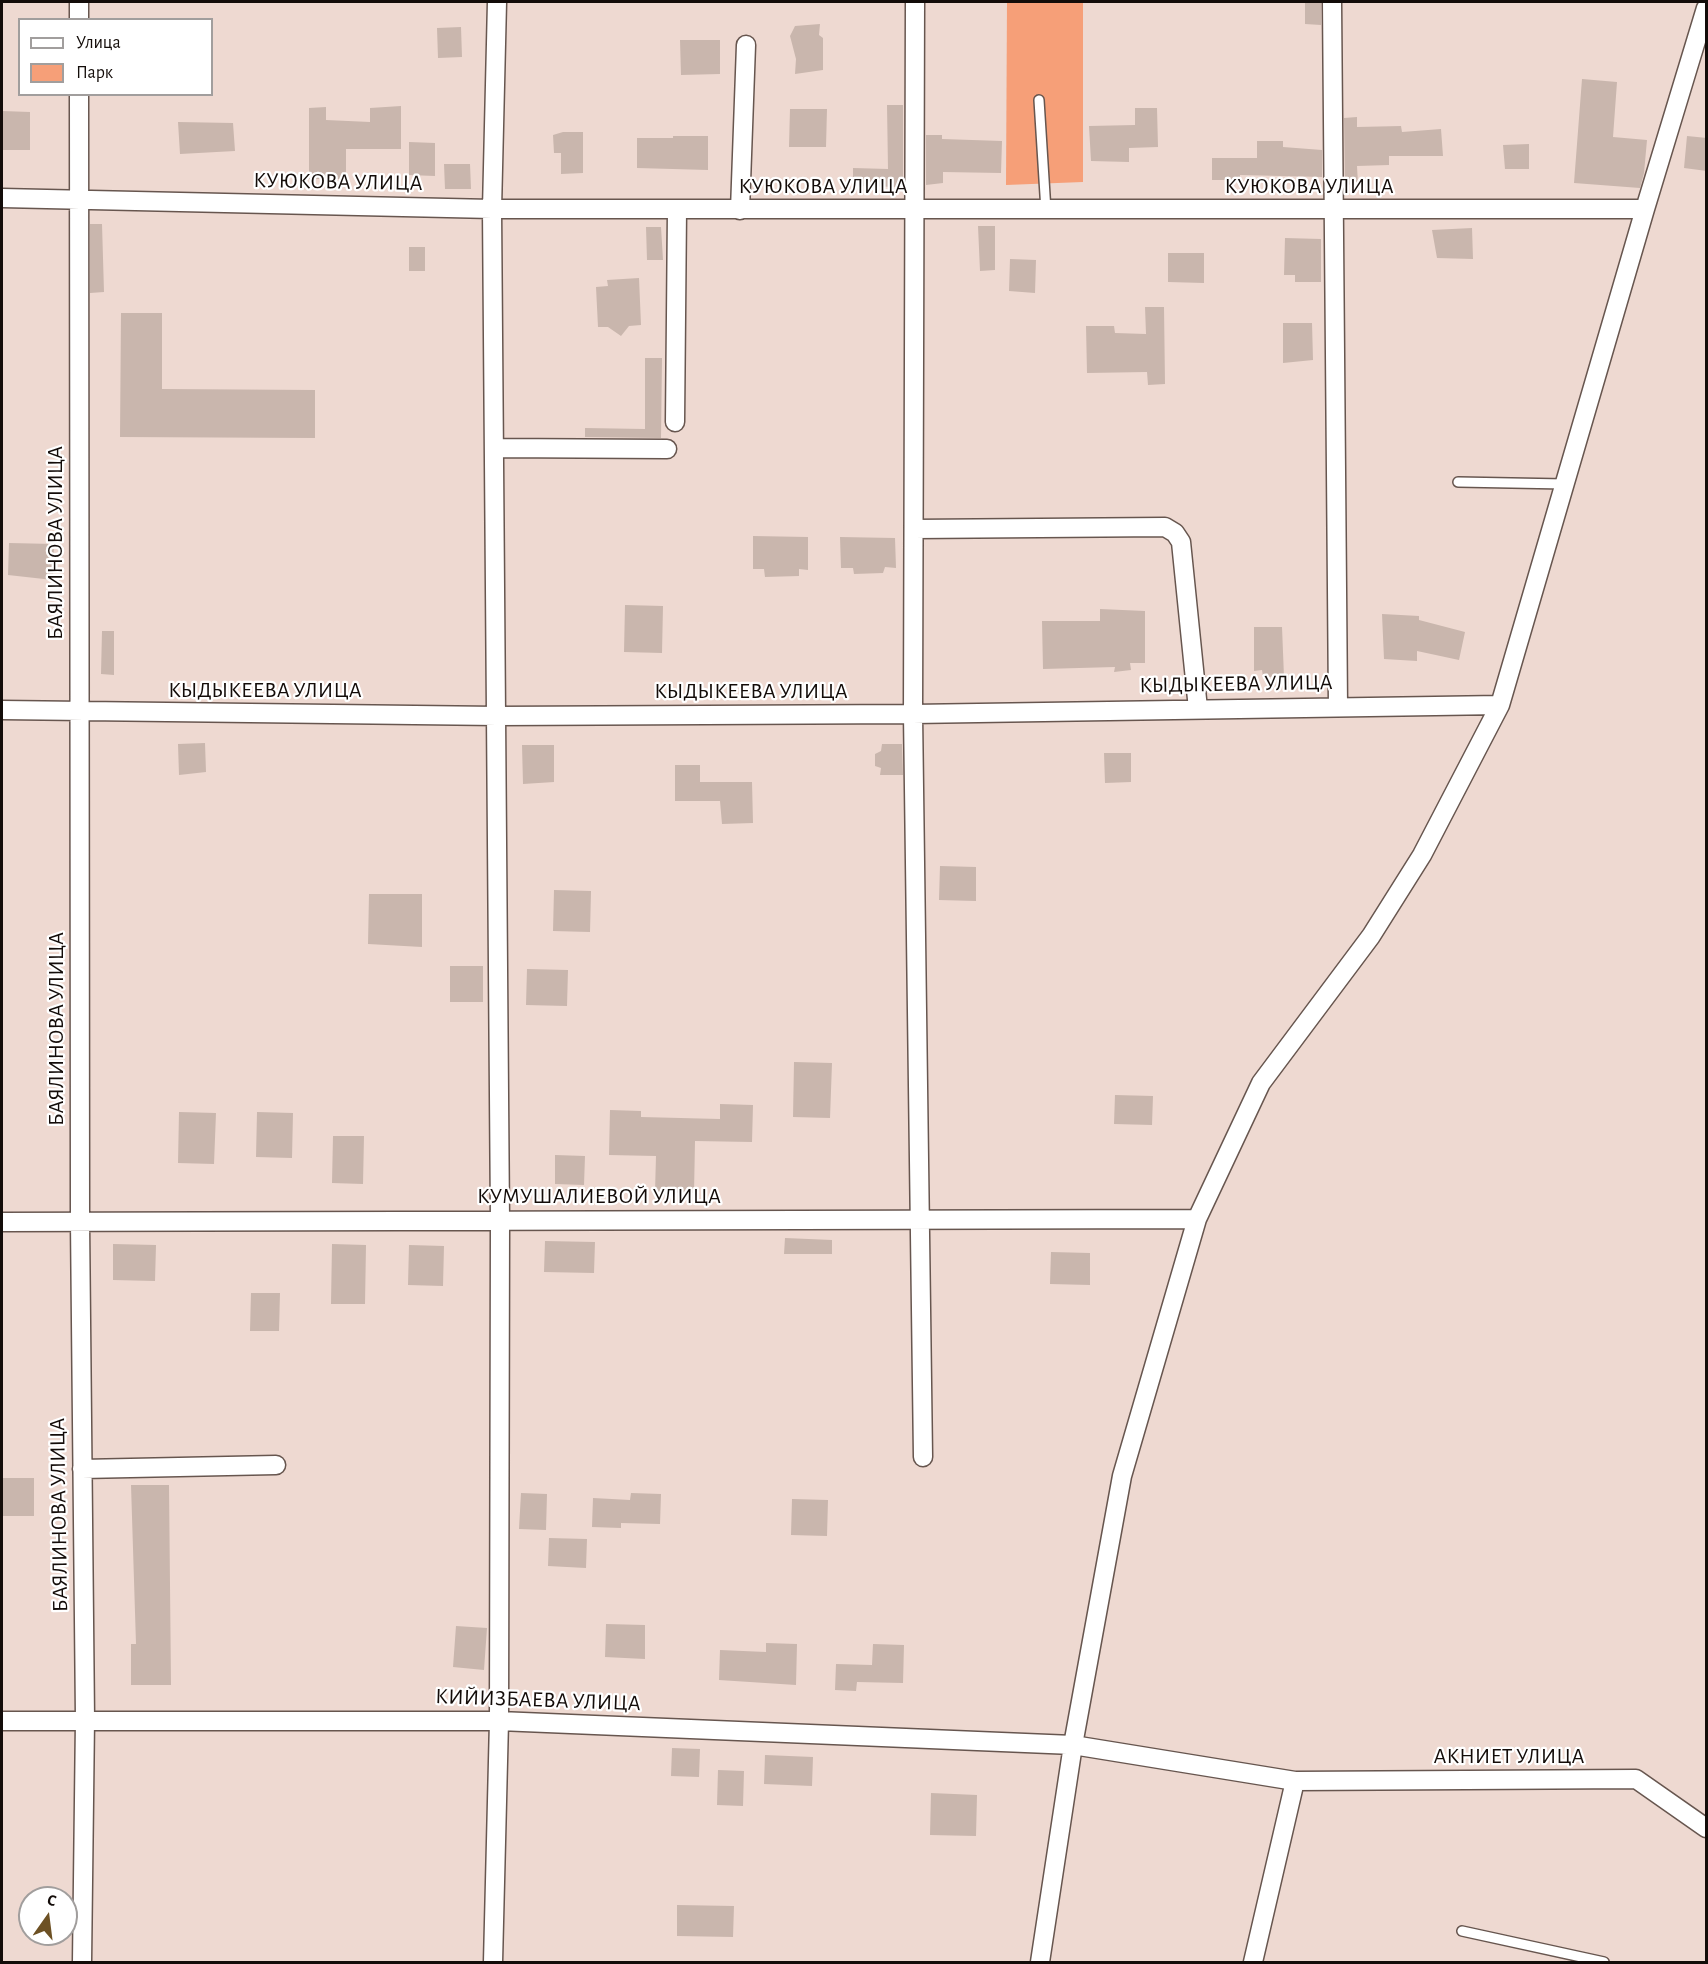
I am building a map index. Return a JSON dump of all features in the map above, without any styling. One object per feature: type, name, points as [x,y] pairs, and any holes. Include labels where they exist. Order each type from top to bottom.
[{"type":"street","points":[[79,2],[79,18]]},
{"type":"street","points":[[493,1962],[500,1721],[500,1221],[492,209],[497,2]]},
{"type":"street","points":[[915,2],[913,714],[923,1457]]},
{"type":"street","points":[[1332,2],[1338,706]]},
{"type":"street","points":[[1040,1962],[1073,1745],[1122,1476],[1197,1219],[1261,1083],[1371,936],[1390,906],[1422,855],[1500,705],[1645,209],[1707,8]]},
{"type":"street","points":[[740,210],[746,45]]},
{"type":"street","name":"БАЯЛИНОВА УЛИЦА","points":[[79,96],[80,1222],[84,1719],[82,1962]]},
{"type":"street","name":"КУЮКОВА УЛИЦА","points":[[2,198],[492,209],[1335,211],[1645,209]]},
{"type":"street","points":[[675,422],[677,210]]},
{"type":"street","points":[[495,448],[667,449]]},
{"type":"street","points":[[914,529],[1165,527],[1181,542],[1198,709]]},
{"type":"street","name":"КЫДЫКЕЕВА УЛИЦА","points":[[2,710],[497,716],[913,714],[1500,705]]},
{"type":"street","name":"КУМУШАЛИЕВОЙ УЛИЦА","points":[[2,1222],[1197,1219]]},
{"type":"street","points":[[82,1469],[276,1465]]},
{"type":"street","name":"КИЙИЗБАЕВА УЛИЦА","points":[[2,1721],[84,1719],[500,1721],[1073,1745],[1295,1781]]},
{"type":"street","name":"АКНИЕТ УЛИЦА","points":[[1295,1781],[1636,1779],[1707,1828]]},
{"type":"street","points":[[1253,1962],[1295,1781]]},
{"type":"lane","points":[[1039,100],[1046,211]]},
{"type":"lane","points":[[1458,483],[1565,484]]},
{"type":"lane","points":[[1462,1931],[1604,1962]]},
{"type":"lane","points":[[1551,1962],[1554,1952]]},
{"type":"green space","points":[[1007,2],[1083,2],[1083,182],[1006,185]]},
{"type":"building","points":[[1305,2],[1321,2],[1321,25],[1305,24]]},
{"type":"building","points":[[820,24],[819,35],[823,38],[823,70],[795,74],[796,59],[790,36],[795,26]]},
{"type":"building","points":[[461,27],[462,57],[438,58],[437,28]]},
{"type":"building","points":[[680,40],[720,40],[720,74],[681,75]]},
{"type":"building","points":[[1582,79],[1617,82],[1613,137],[1647,140],[1640,188],[1574,183]]},
{"type":"building","points":[[887,105],[903,105],[903,187],[853,186],[853,168],[888,169]]},
{"type":"building","points":[[401,106],[401,149],[346,149],[346,179],[309,179],[309,108],[326,107],[326,120],[370,122],[370,108]]},
{"type":"building","points":[[1135,108],[1157,108],[1158,147],[1129,148],[1129,162],[1091,161],[1089,126],[1135,125]]},
{"type":"building","points":[[790,109],[827,109],[826,147],[789,147]]},
{"type":"building","points":[[2,111],[30,112],[30,150],[2,150]]},
{"type":"building","points":[[1357,117],[1357,127],[1401,126],[1402,132],[1441,129],[1443,156],[1389,156],[1389,165],[1357,166],[1358,184],[1345,185],[1344,118]]},
{"type":"building","points":[[178,122],[233,123],[235,151],[180,154]]},
{"type":"building","points":[[563,132],[583,132],[583,173],[561,174],[561,153],[554,153],[553,135]]},
{"type":"building","points":[[926,135],[942,135],[942,139],[1002,141],[1001,173],[943,172],[943,183],[926,185]]},
{"type":"building","points":[[673,136],[708,136],[708,170],[637,168],[637,138],[673,138]]},
{"type":"building","points":[[1687,136],[1707,138],[1707,171],[1684,168]]},
{"type":"building","points":[[1257,141],[1283,141],[1283,147],[1322,150],[1322,177],[1240,175],[1240,180],[1212,180],[1212,158],[1257,158]]},
{"type":"building","points":[[409,142],[435,143],[435,176],[409,175]]},
{"type":"building","points":[[1529,144],[1529,169],[1505,169],[1503,145]]},
{"type":"building","points":[[444,164],[470,164],[471,189],[445,189]]},
{"type":"building","points":[[90,224],[102,224],[104,292],[90,293]]},
{"type":"building","points":[[978,226],[995,226],[995,270],[980,271]]},
{"type":"building","points":[[646,227],[661,227],[663,260],[647,260]]},
{"type":"building","points":[[1472,228],[1473,259],[1437,258],[1432,230]]},
{"type":"building","points":[[1285,238],[1321,239],[1321,282],[1295,282],[1295,275],[1284,275]]},
{"type":"building","points":[[409,247],[425,247],[425,271],[409,271]]},
{"type":"building","points":[[1168,253],[1204,253],[1204,283],[1168,282]]},
{"type":"building","points":[[1010,259],[1036,260],[1035,293],[1009,291]]},
{"type":"building","points":[[639,278],[641,325],[629,326],[621,336],[608,327],[598,327],[596,287],[608,286],[607,280]]},
{"type":"building","points":[[1145,307],[1164,307],[1165,384],[1148,385],[1147,372],[1087,373],[1086,326],[1114,326],[1115,333],[1146,334]]},
{"type":"building","points":[[121,313],[162,313],[162,389],[315,390],[315,438],[120,437]]},
{"type":"building","points":[[1283,323],[1312,323],[1313,360],[1283,363]]},
{"type":"building","points":[[645,358],[662,358],[661,438],[585,437],[585,428],[645,429]]},
{"type":"building","points":[[753,536],[808,537],[808,570],[799,569],[799,576],[765,577],[764,569],[753,569]]},
{"type":"building","points":[[840,537],[895,538],[896,568],[885,567],[883,573],[854,574],[853,568],[841,568]]},
{"type":"building","points":[[9,543],[54,544],[53,580],[8,575]]},
{"type":"building","points":[[625,605],[663,606],[662,653],[624,652]]},
{"type":"building","points":[[1100,609],[1145,611],[1145,663],[1130,663],[1131,670],[1114,672],[1115,667],[1043,669],[1042,621],[1100,621]]},
{"type":"building","points":[[1382,614],[1419,616],[1419,620],[1465,632],[1459,660],[1417,651],[1417,661],[1384,659]]},
{"type":"building","points":[[1254,627],[1282,627],[1284,677],[1263,677],[1262,670],[1254,671]]},
{"type":"building","points":[[102,631],[114,631],[114,675],[101,674]]},
{"type":"building","points":[[205,743],[206,772],[179,775],[178,744]]},
{"type":"building","points":[[882,744],[902,744],[903,775],[880,775],[881,768],[875,766],[875,754],[881,751]]},
{"type":"building","points":[[522,745],[554,745],[554,782],[523,784]]},
{"type":"building","points":[[1104,753],[1131,753],[1131,782],[1105,783]]},
{"type":"building","points":[[675,765],[700,765],[700,782],[752,782],[753,823],[722,824],[720,801],[675,801]]},
{"type":"building","points":[[940,866],[976,867],[976,901],[939,900]]},
{"type":"building","points":[[554,890],[591,891],[590,932],[553,931]]},
{"type":"building","points":[[369,894],[422,894],[422,947],[368,944]]},
{"type":"building","points":[[450,966],[483,966],[483,1002],[450,1002]]},
{"type":"building","points":[[527,969],[568,970],[567,1006],[526,1005]]},
{"type":"building","points":[[794,1062],[832,1063],[830,1118],[793,1117]]},
{"type":"building","points":[[1115,1095],[1153,1096],[1152,1125],[1114,1124]]},
{"type":"building","points":[[720,1104],[753,1105],[752,1142],[695,1141],[694,1193],[655,1192],[656,1156],[609,1155],[610,1110],[641,1111],[641,1117],[720,1119]]},
{"type":"building","points":[[179,1112],[216,1113],[214,1164],[178,1163]]},
{"type":"building","points":[[257,1112],[293,1113],[292,1158],[256,1157]]},
{"type":"building","points":[[333,1136],[364,1136],[363,1184],[332,1183]]},
{"type":"building","points":[[555,1155],[585,1156],[584,1185],[555,1184]]},
{"type":"building","points":[[785,1238],[832,1240],[832,1254],[784,1254]]},
{"type":"building","points":[[545,1241],[595,1242],[594,1273],[544,1272]]},
{"type":"building","points":[[113,1244],[156,1245],[155,1281],[113,1280]]},
{"type":"building","points":[[332,1244],[366,1245],[365,1304],[331,1304]]},
{"type":"building","points":[[409,1245],[444,1246],[443,1286],[408,1285]]},
{"type":"building","points":[[1051,1252],[1090,1253],[1090,1285],[1050,1284]]},
{"type":"building","points":[[251,1293],[280,1293],[279,1331],[250,1331]]},
{"type":"building","points":[[2,1478],[34,1478],[34,1516],[2,1516]]},
{"type":"building","points":[[131,1485],[169,1485],[171,1685],[131,1685],[131,1644],[136,1644]]},
{"type":"building","points":[[521,1493],[547,1494],[546,1530],[519,1529]]},
{"type":"building","points":[[631,1493],[661,1494],[660,1524],[621,1523],[621,1528],[592,1527],[593,1498],[630,1500]]},
{"type":"building","points":[[792,1499],[828,1500],[827,1536],[791,1535]]},
{"type":"building","points":[[549,1538],[587,1539],[586,1568],[548,1566]]},
{"type":"building","points":[[606,1624],[645,1625],[645,1659],[605,1657]]},
{"type":"building","points":[[456,1626],[487,1628],[484,1670],[453,1667]]},
{"type":"building","points":[[766,1643],[797,1644],[796,1685],[719,1680],[720,1650],[766,1652]]},
{"type":"building","points":[[873,1644],[904,1645],[903,1683],[857,1682],[856,1691],[835,1690],[836,1664],[872,1665]]},
{"type":"building","points":[[672,1748],[700,1749],[699,1777],[671,1776]]},
{"type":"building","points":[[765,1755],[813,1757],[812,1786],[764,1784]]},
{"type":"building","points":[[718,1770],[744,1771],[743,1806],[717,1805]]},
{"type":"building","points":[[931,1793],[977,1795],[976,1836],[930,1835]]},
{"type":"building","points":[[677,1905],[734,1906],[733,1937],[677,1936]]}]
